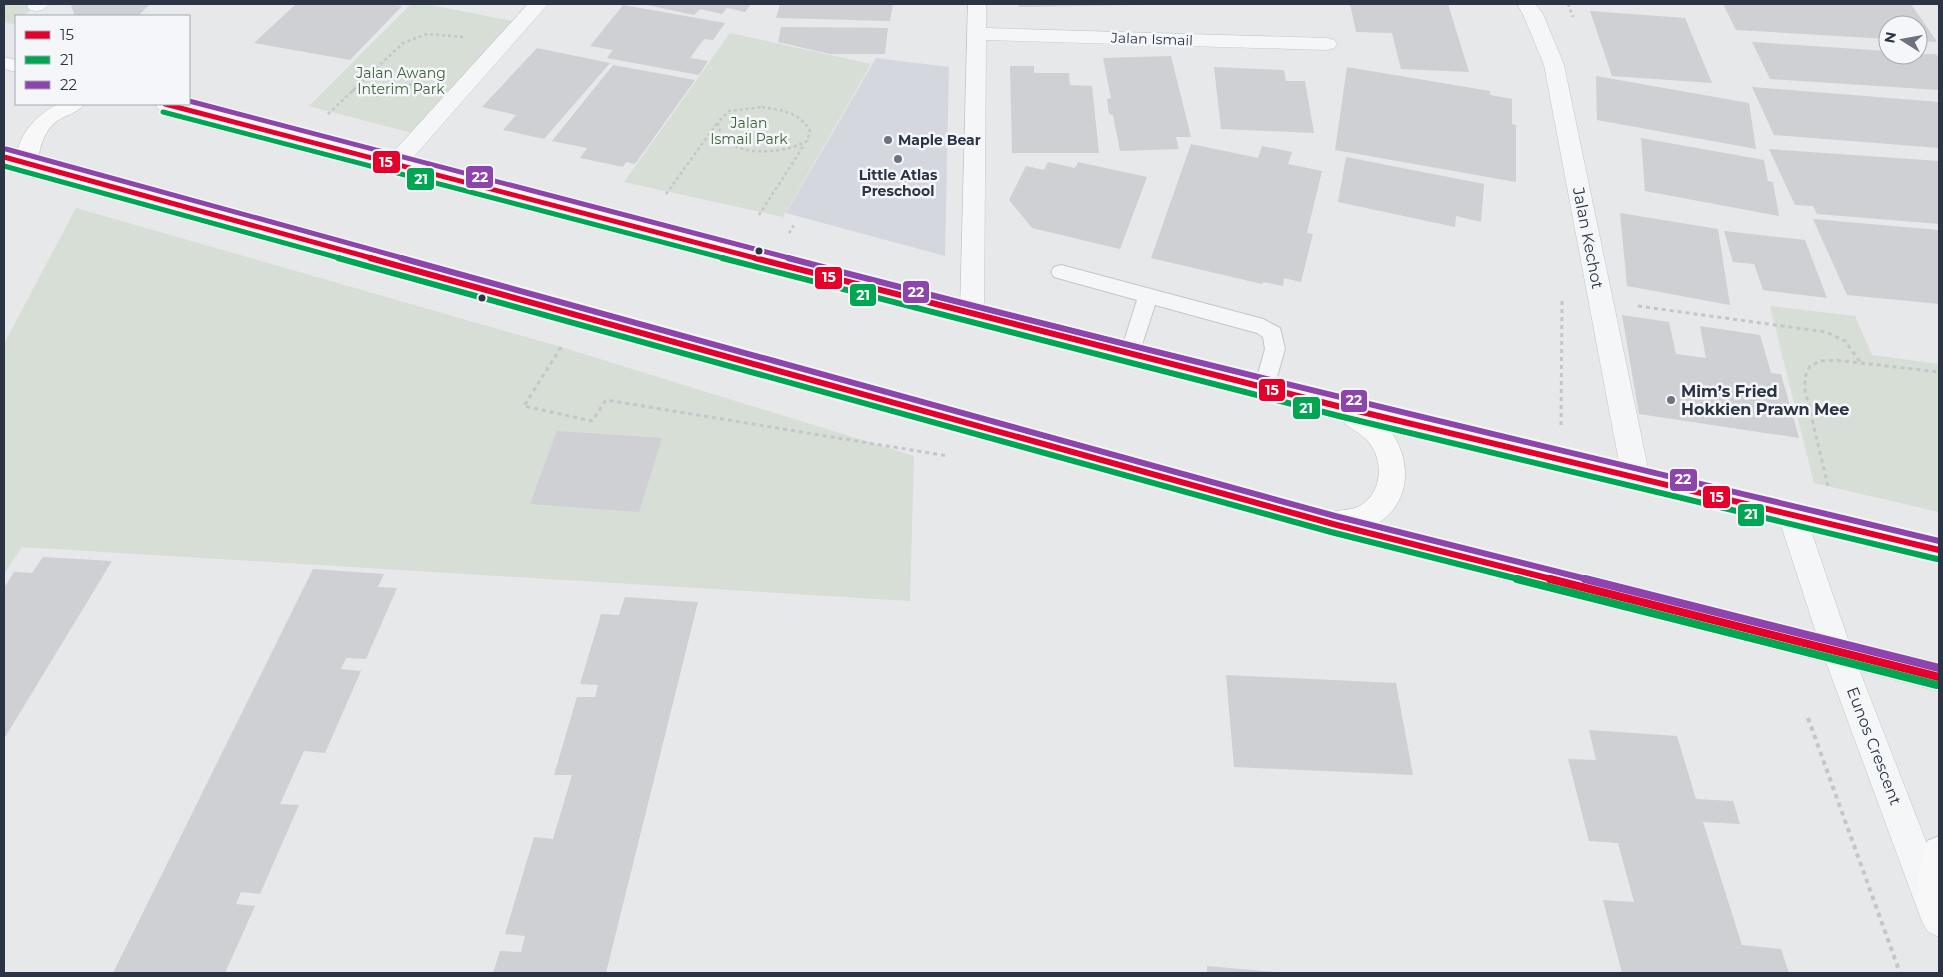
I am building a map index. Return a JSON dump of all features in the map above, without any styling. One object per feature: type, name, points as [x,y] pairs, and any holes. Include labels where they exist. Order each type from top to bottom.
[{"type":"highway","points":[[72,105],[48,117],[29,145],[15,160],[1333,524],[1939,676]]},
{"type":"highway","points":[[169,105],[972,315],[1340,407],[1939,550]]},
{"type":"highway","points":[[1333,524],[1365,517],[1386,499],[1394,474],[1387,447],[1378,435],[1368,424],[1340,407]]},
{"type":"highway","points":[[1938,916],[1936,864],[1939,853]]},
{"type":"street","points":[[394,165],[538,4]]},
{"type":"street","points":[[972,315],[977,4]]},
{"type":"street","name":"Jalan Kechot","points":[[1526,4],[1533,14],[1554,65],[1636,478]]},
{"type":"street","name":"Jalan Ismail","points":[[977,34],[1327,44]]},
{"type":"street","name":"Eunos Crescent","points":[[1792,516],[1837,651],[1938,916]]},
{"type":"lane","points":[[1061,272],[1263,327],[1273,333],[1275,349],[1265,388]]},
{"type":"lane","points":[[1130,354],[1148,295]]},
{"type":"path","points":[[328,114],[393,50],[419,36],[446,34],[501,45]]},
{"type":"path","points":[[352,90],[380,96],[428,78]]},
{"type":"path","points":[[666,194],[720,119],[729,111],[756,107],[783,111],[805,122],[810,131],[809,138],[759,215]]},
{"type":"path","points":[[720,119],[720,132],[724,138],[751,150],[784,151],[801,145],[809,138]]},
{"type":"path","points":[[1600,300],[1830,333],[1845,342],[1860,362]]},
{"type":"path","points":[[561,347],[524,406],[592,422],[606,400],[954,457]]},
{"type":"path","points":[[1829,492],[1804,392],[1804,375],[1813,363],[1825,360],[1860,362],[1939,372]]},
{"type":"path","points":[[1808,718],[1900,973]]},
{"type":"shaded area","name":"Maple Bear","points":[[876,58],[949,67],[945,256],[786,213]]},
{"type":"green space","points":[[4,4],[36,4],[25,15],[15,15],[15,25],[4,22]]},
{"type":"green space","name":"Jalan Awang Interim Park","points":[[411,4],[426,4],[517,22],[416,134],[309,106]]},
{"type":"green space","name":"Jalan Ismail Park","points":[[730,33],[871,64],[783,217],[624,182]]},
{"type":"green space","points":[[76,208],[561,347],[914,456],[910,601],[22,547],[4,574],[4,344]]},
{"type":"green space","points":[[1770,306],[1855,316],[1872,355],[1939,364],[1939,512],[1814,483]]},
{"type":"building","points":[[73,4],[150,4],[139,15],[75,15],[71,6]]},
{"type":"building","points":[[296,4],[386,4],[402,6],[350,60],[254,43]]},
{"type":"building","points":[[751,4],[745,12],[727,8],[722,14],[700,9],[694,15],[647,5]]},
{"type":"building","points":[[780,4],[893,4],[890,21],[776,18]]},
{"type":"building","points":[[1019,4],[1140,4],[1140,5],[1019,7]]},
{"type":"building","points":[[1350,4],[1448,4],[1469,72],[1401,69],[1392,33],[1356,32]]},
{"type":"building","points":[[1723,4],[1911,4],[1919,15],[1878,15],[1878,38],[1736,30]]},
{"type":"building","points":[[623,5],[725,23],[713,40],[704,39],[690,58],[708,61],[699,75],[607,58],[613,50],[590,46]]},
{"type":"building","points":[[1590,11],[1685,18],[1712,83],[1612,76]]},
{"type":"building","points":[[781,27],[888,28],[885,54],[830,54],[778,42]]},
{"type":"building","points":[[1928,29],[1937,42],[1928,42]]},
{"type":"building","points":[[1752,42],[1878,50],[1878,65],[1928,65],[1928,54],[1936,54],[1939,59],[1939,90],[1770,79]]},
{"type":"building","points":[[537,48],[610,63],[544,139],[503,130],[516,115],[482,107]]},
{"type":"building","points":[[1171,56],[1191,137],[1176,137],[1179,149],[1120,151],[1113,115],[1109,114],[1107,99],[1111,98],[1103,58]]},
{"type":"building","points":[[613,65],[695,80],[635,164],[626,162],[623,167],[580,158],[587,148],[552,141]]},
{"type":"building","points":[[1010,66],[1034,66],[1034,73],[1069,73],[1070,85],[1092,86],[1099,153],[1012,153]]},
{"type":"building","points":[[1214,67],[1284,70],[1286,81],[1305,81],[1314,133],[1221,129]]},
{"type":"building","points":[[1347,67],[1490,91],[1490,95],[1512,99],[1512,124],[1516,125],[1516,182],[1335,150]]},
{"type":"building","points":[[1596,76],[1749,103],[1756,149],[1597,120]]},
{"type":"building","points":[[1752,87],[1939,102],[1939,148],[1774,135]]},
{"type":"building","points":[[1641,138],[1764,160],[1768,181],[1773,182],[1779,216],[1645,191]]},
{"type":"building","points":[[1191,144],[1258,158],[1262,146],[1292,152],[1288,164],[1322,171],[1307,233],[1313,234],[1301,282],[1284,278],[1283,286],[1263,282],[1262,284],[1151,258]]},
{"type":"building","points":[[1769,149],[1939,161],[1939,224],[1817,214],[1813,206],[1795,205]]},
{"type":"building","points":[[1346,157],[1484,184],[1481,222],[1456,216],[1455,227],[1338,202]]},
{"type":"building","points":[[1048,162],[1075,168],[1078,162],[1147,177],[1120,249],[1032,228],[1009,200],[1026,166],[1044,170]]},
{"type":"building","points":[[1620,213],[1718,229],[1730,305],[1627,286]]},
{"type":"building","points":[[1813,219],[1939,230],[1939,304],[1847,295]]},
{"type":"building","points":[[1724,231],[1805,240],[1827,298],[1763,290],[1754,264],[1733,262]]},
{"type":"building","points":[[1622,315],[1669,322],[1676,354],[1706,358],[1700,326],[1760,335],[1771,373],[1781,374],[1799,438],[1639,414]]},
{"type":"building","points":[[557,431],[662,438],[639,512],[530,504]]},
{"type":"building","points":[[43,557],[112,561],[4,739],[4,588],[14,572],[32,573]]},
{"type":"building","points":[[313,569],[384,574],[378,587],[397,588],[366,659],[346,658],[341,669],[361,671],[325,753],[304,751],[280,804],[299,805],[260,894],[241,892],[236,904],[255,906],[225,973],[113,973]]},
{"type":"building","points":[[625,597],[698,602],[606,973],[493,973],[500,951],[521,952],[525,936],[505,934],[534,837],[553,839],[572,775],[554,775],[577,697],[595,697],[598,685],[580,684],[601,614],[619,615]]},
{"type":"building","points":[[1226,675],[1396,683],[1413,775],[1234,767]]},
{"type":"building","points":[[1589,730],[1677,736],[1696,799],[1733,801],[1740,824],[1703,822],[1742,945],[1781,949],[1789,973],[1622,973],[1603,900],[1634,902],[1618,843],[1589,841],[1568,759],[1596,760]]},
{"type":"building","points":[[1207,966],[1276,972],[1276,973],[1207,973]]},
{"type":"transit line","name":"22","points":[[190,101],[974,307],[1939,541]]},
{"type":"transit line","name":"15","points":[[169,105],[972,315],[1341,407],[1939,550]]},
{"type":"transit line","name":"21","points":[[163,112],[970,323],[1339,416],[1937,559]]},
{"type":"transit line","name":"22","points":[[6,149],[1335,516],[1939,668]]},
{"type":"transit line","name":"15","points":[[4,157],[1333,524],[1939,677]]},
{"type":"transit line","name":"21","points":[[4,166],[1331,532],[1937,685]]},
{"type":"place","name":"Maple Bear","points":[[888,140]]},
{"type":"place","name":"Little Atlas Preschool","points":[[898,159]]},
{"type":"place","name":"Mim’s Fried Hokkien Prawn Mee","points":[[1671,400]]}]
